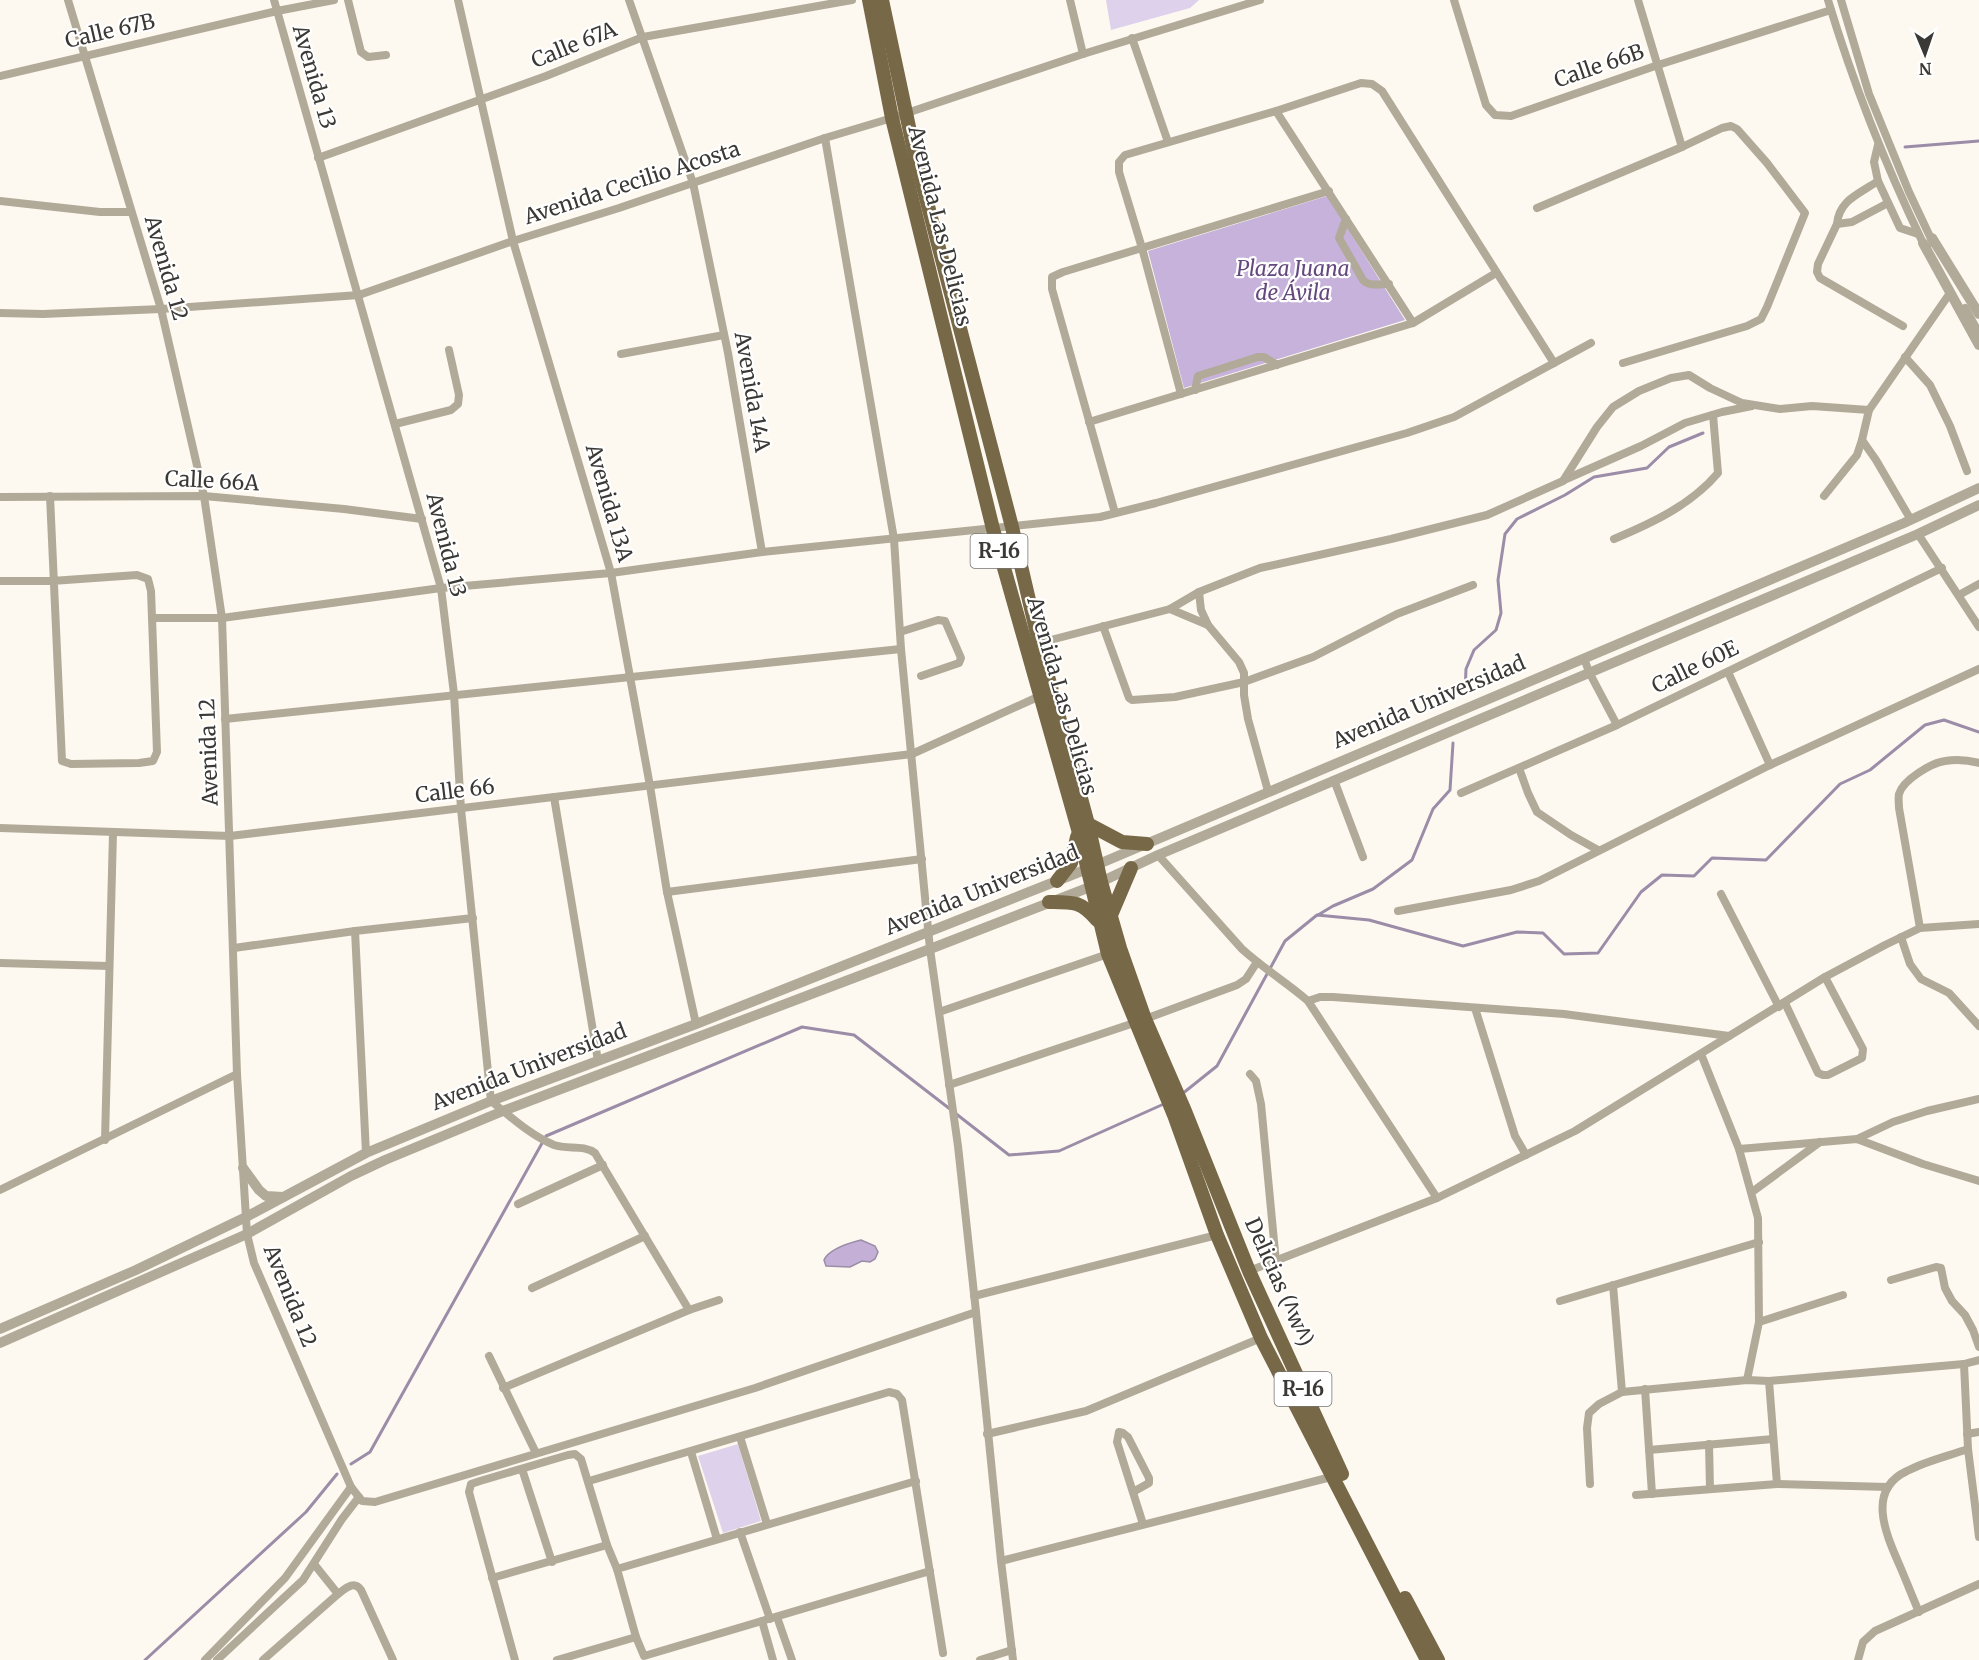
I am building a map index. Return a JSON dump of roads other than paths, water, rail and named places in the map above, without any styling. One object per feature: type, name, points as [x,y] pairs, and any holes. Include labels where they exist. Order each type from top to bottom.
[{"type":"main road","name":"Avenida Las Delicias","points":[[869,0],[892,118],[993,529],[1040,696],[1083,826],[1106,920],[1108,954],[1141,1021],[1179,1113]]},
{"type":"main road","name":"R-16","points":[[882,0],[916,160],[1012,527],[1083,826]]},
{"type":"main road","points":[[1057,881],[1071,863],[1083,826],[1122,842],[1147,844]]},
{"type":"main road","points":[[1049,902],[1072,902],[1106,920],[1131,868]]},
{"type":"main road","name":"R-16","points":[[1106,920],[1120,948],[1141,1021]]},
{"type":"main road","name":"Delicias (^w^)","points":[[1179,1113],[1217,1235],[1261,1338],[1438,1660]]},
{"type":"main road","name":"Delicias (^w^)","points":[[1179,1113],[1338,1475],[1426,1660]]},
{"type":"street","name":"Avenida 12","points":[[68,0],[161,309],[204,496],[222,618],[237,1074],[247,1234],[254,1263],[351,1487],[359,1497]]},
{"type":"street","name":"Avenida 13","points":[[274,0],[441,588],[454,694],[461,809],[491,1101]]},
{"type":"street","name":"Calle 67B","points":[[0,76],[277,11],[334,0]]},
{"type":"street","points":[[348,0],[361,52],[368,57],[386,55]]},
{"type":"street","name":"Avenida 13A","points":[[458,0],[513,241],[611,573],[667,892],[696,1024]]},
{"type":"street","name":"Avenida 14A","points":[[629,0],[693,183],[724,335],[762,552]]},
{"type":"street","name":"Calle 67A","points":[[318,158],[480,101],[643,37],[852,0]]},
{"type":"street","points":[[1070,0],[1083,54]]},
{"type":"street","name":"Avenida Cecilio Acosta","points":[[0,313],[43,314],[161,309],[359,295],[513,241],[825,138],[1132,38],[1260,0]]},
{"type":"street","name":"Calle 66B","points":[[1454,0],[1486,105],[1494,115],[1511,116],[1658,65],[1831,10]]},
{"type":"street","points":[[1638,0],[1682,147]]},
{"type":"street","points":[[1828,0],[1878,145],[1950,293],[1979,345]]},
{"type":"street","points":[[1841,0],[1869,94],[1909,192],[1924,238],[1979,333]]},
{"type":"street","points":[[1132,38],[1168,142]]},
{"type":"street","points":[[1181,394],[1119,172],[1119,162],[1125,155],[1362,83],[1372,84],[1382,91],[1554,363]]},
{"type":"street","points":[[1276,111],[1413,323]]},
{"type":"street","points":[[1537,208],[1731,126],[1737,129],[1767,163],[1805,213],[1761,319],[1747,326],[1623,363]]},
{"type":"street","points":[[825,138],[894,539],[901,649],[930,950],[953,1115],[1013,1655],[980,1660]]},
{"type":"street","points":[[1878,145],[1874,162],[1878,181],[1900,228],[1924,238],[1979,314]]},
{"type":"street","points":[[1878,181],[1843,205],[1837,224],[1818,264],[1817,272],[1820,278],[1903,326]]},
{"type":"street","points":[[1115,513],[1052,289],[1052,278],[1063,272],[1329,191]]},
{"type":"street","points":[[0,201],[100,212],[131,212]]},
{"type":"street","points":[[1837,224],[1852,222],[1888,203]]},
{"type":"street","points":[[1346,219],[1339,238],[1363,280],[1366,284],[1371,285],[1389,284]]},
{"type":"street","points":[[1089,422],[1413,323],[1496,273]]},
{"type":"street","points":[[1824,496],[1857,455],[1869,411],[1950,293]]},
{"type":"street","points":[[621,354],[724,335]]},
{"type":"street","points":[[152,618],[222,618],[441,588],[611,573],[762,552],[1100,517],[1407,433],[1454,417],[1591,343]]},
{"type":"street","points":[[395,424],[451,410],[458,404],[459,395],[448,350]]},
{"type":"street","points":[[1195,390],[1198,376],[1258,357],[1264,357],[1277,364]]},
{"type":"street","points":[[1905,357],[1930,385],[1950,426],[1966,471]]},
{"type":"street","points":[[1563,481],[1597,427],[1613,407],[1639,391],[1671,378],[1689,375],[1710,388],[1742,402],[1780,409],[1812,406],[1869,411]]},
{"type":"street","points":[[1039,643],[1170,609],[1198,592],[1260,568],[1487,515],[1641,446],[1685,423],[1757,405]]},
{"type":"street","points":[[1614,538],[1644,527],[1685,503],[1708,485],[1718,473],[1713,415]]},
{"type":"street","points":[[1862,440],[1911,520]]},
{"type":"street","name":"Avenida Universidad","points":[[0,1329],[136,1270],[284,1197],[366,1153],[491,1101],[696,1024],[1092,867],[1911,520],[1979,488]]},
{"type":"street","points":[[0,581],[52,581],[137,575],[148,579],[151,591],[157,752],[153,760],[139,763],[71,764],[62,761],[52,581],[50,496]]},
{"type":"street","name":"Calle 66A","points":[[0,497],[204,496],[345,509],[422,519]]},
{"type":"street","name":"Avenida Universidad","points":[[0,1343],[247,1234],[351,1176],[503,1111],[930,950],[1096,884],[1334,780],[1918,534],[1979,505]]},
{"type":"street","points":[[1918,534],[1979,627]]},
{"type":"street","name":"Calle 60E","points":[[1461,793],[1617,725],[1942,568]]},
{"type":"street","points":[[1959,595],[1979,584]]},
{"type":"street","points":[[1103,626],[1129,698],[1132,700],[1175,697],[1244,682],[1313,657],[1397,614],[1473,585]]},
{"type":"street","points":[[1198,592],[1201,610],[1208,625],[1239,662],[1244,673],[1244,695],[1248,719],[1268,791]]},
{"type":"street","points":[[1170,609],[1208,625]]},
{"type":"street","points":[[900,632],[938,620],[945,621],[961,658],[959,663],[921,676]]},
{"type":"street","points":[[225,719],[901,649]]},
{"type":"street","points":[[1584,658],[1617,725]]},
{"type":"street","points":[[1398,911],[1511,890],[1539,881],[1770,765],[1979,669]]},
{"type":"street","points":[[1728,672],[1770,765]]},
{"type":"street","name":"Calle 66","points":[[0,828],[230,836],[912,754],[1040,696]]},
{"type":"street","points":[[1920,928],[1899,808],[1899,794],[1907,782],[1921,771],[1944,761],[1979,763]]},
{"type":"street","points":[[1519,768],[1537,812],[1598,850]]},
{"type":"street","points":[[1334,780],[1363,856]]},
{"type":"street","points":[[554,797],[598,1061]]},
{"type":"street","points":[[105,1140],[113,833]]},
{"type":"street","points":[[1158,855],[1221,927],[1260,964],[1308,1001],[1437,1198]]},
{"type":"street","points":[[667,892],[922,860]]},
{"type":"street","points":[[1721,894],[1818,1073],[1828,1075],[1862,1058],[1863,1049],[1824,977]]},
{"type":"street","points":[[234,948],[473,918]]},
{"type":"street","points":[[1249,1271],[1437,1198],[1584,1126],[1824,977],[1901,937],[1920,928],[1979,924]]},
{"type":"street","points":[[355,931],[366,1153]]},
{"type":"street","points":[[1901,937],[1910,964],[1922,979],[1949,993],[1979,1026]]},
{"type":"street","points":[[939,1012],[1108,954]]},
{"type":"street","points":[[0,963],[109,966]]},
{"type":"street","points":[[949,1087],[1141,1021],[1237,985],[1260,964]]},
{"type":"street","points":[[1308,1001],[1320,997],[1333,997],[1564,1014],[1729,1036]]},
{"type":"street","points":[[1475,1008],[1515,1136],[1526,1155]]},
{"type":"street","points":[[1701,1054],[1739,1149],[1758,1218],[1760,1322],[1747,1380]]},
{"type":"street","points":[[0,1190],[237,1074]]},
{"type":"street","points":[[1250,1074],[1256,1081],[1261,1104],[1276,1262]]},
{"type":"street","points":[[1739,1149],[1857,1139],[1893,1122],[1927,1111],[1979,1099]]},
{"type":"street","points":[[491,1101],[538,1137],[556,1146],[588,1148],[595,1152],[689,1310]]},
{"type":"street","points":[[1857,1139],[1923,1164],[1979,1180]]},
{"type":"street","points":[[1752,1192],[1821,1142]]},
{"type":"street","points":[[518,1204],[603,1165]]},
{"type":"street","points":[[243,1168],[266,1196],[284,1197]]},
{"type":"street","points":[[974,1296],[1217,1235]]},
{"type":"street","points":[[532,1288],[645,1236]]},
{"type":"street","points":[[1560,1301],[1759,1242]]},
{"type":"street","points":[[1891,1280],[1936,1267],[1941,1268],[1945,1288],[1952,1301],[1965,1315],[1979,1347]]},
{"type":"street","points":[[1613,1285],[1622,1392]]},
{"type":"street","points":[[1760,1322],[1843,1295]]},
{"type":"street","points":[[503,1388],[689,1310],[719,1300]]},
{"type":"street","points":[[217,1660],[292,1592],[314,1564],[342,1519],[359,1497],[362,1501],[375,1502],[755,1388],[976,1312]]},
{"type":"street","points":[[987,1434],[1086,1411],[1261,1338]]},
{"type":"street","points":[[489,1356],[537,1453]]},
{"type":"street","points":[[1590,1484],[1587,1428],[1589,1413],[1599,1404],[1622,1392],[1964,1364],[1979,1360]]},
{"type":"street","points":[[1964,1364],[1968,1449],[1979,1537]]},
{"type":"street","points":[[1769,1381],[1777,1484]]},
{"type":"street","points":[[1646,1389],[1652,1494]]},
{"type":"street","points":[[589,1481],[889,1392],[897,1394],[902,1400],[943,1653]]},
{"type":"street","points":[[1133,1492],[1149,1483],[1149,1478],[1128,1437],[1119,1432],[1118,1442],[1133,1492],[1143,1524]]},
{"type":"street","points":[[1967,1434],[1979,1432]]},
{"type":"street","points":[[740,1437],[767,1524]]},
{"type":"street","points":[[1649,1450],[1773,1439]]},
{"type":"street","points":[[1709,1444],[1710,1490]]},
{"type":"street","points":[[1918,1612],[1885,1528],[1883,1498],[1888,1487],[1906,1471],[1968,1449]]},
{"type":"street","points":[[690,1452],[717,1539]]},
{"type":"street","points":[[515,1660],[469,1492],[471,1484],[568,1455],[575,1454],[581,1459],[644,1658],[930,1571]]},
{"type":"street","points":[[522,1469],[552,1562]]},
{"type":"street","points":[[1001,1561],[1338,1475]]},
{"type":"street","points":[[617,1569],[916,1481]]},
{"type":"street","points":[[1636,1495],[1777,1484],[1888,1487]]},
{"type":"street","points":[[205,1660],[285,1578],[351,1487]]},
{"type":"street","points":[[740,1532],[770,1619],[792,1660]]},
{"type":"street","points":[[492,1578],[607,1545]]},
{"type":"street","points":[[314,1564],[338,1594]]},
{"type":"street","points":[[1858,1660],[1863,1642],[1875,1631],[1979,1584]]},
{"type":"street","points":[[263,1660],[350,1585],[358,1586],[393,1660]]},
{"type":"street","points":[[770,1619],[773,1660]]},
{"type":"street","points":[[557,1660],[636,1637]]},
{"type":"waterway","points":[[1905,147],[1979,141]]},
{"type":"waterway","points":[[1465,693],[1466,669],[1474,650],[1496,630],[1501,613],[1498,580],[1505,534],[1517,519],[1565,495],[1594,477],[1647,468],[1669,447],[1703,433]]},
{"type":"waterway","points":[[1182,1094],[1217,1066],[1285,941],[1317,915],[1369,920],[1463,946],[1517,932],[1543,933],[1564,954],[1598,953],[1641,892],[1662,875],[1694,876],[1712,858],[1766,860],[1840,784],[1870,770],[1925,725],[1944,720],[1979,732]]},
{"type":"waterway","points":[[1318,915],[1373,889],[1412,860],[1433,809],[1450,790],[1453,743]]},
{"type":"waterway","points":[[351,1464],[370,1452],[546,1136],[802,1027],[854,1035],[950,1109]]},
{"type":"waterway","points":[[955,1113],[1009,1155],[1059,1151],[1166,1103]]},
{"type":"waterway","points":[[145,1660],[306,1512],[337,1474]]},
{"type":"park label","name":"Plaza Juana de Ávila","points":[[1293,281]]}]
